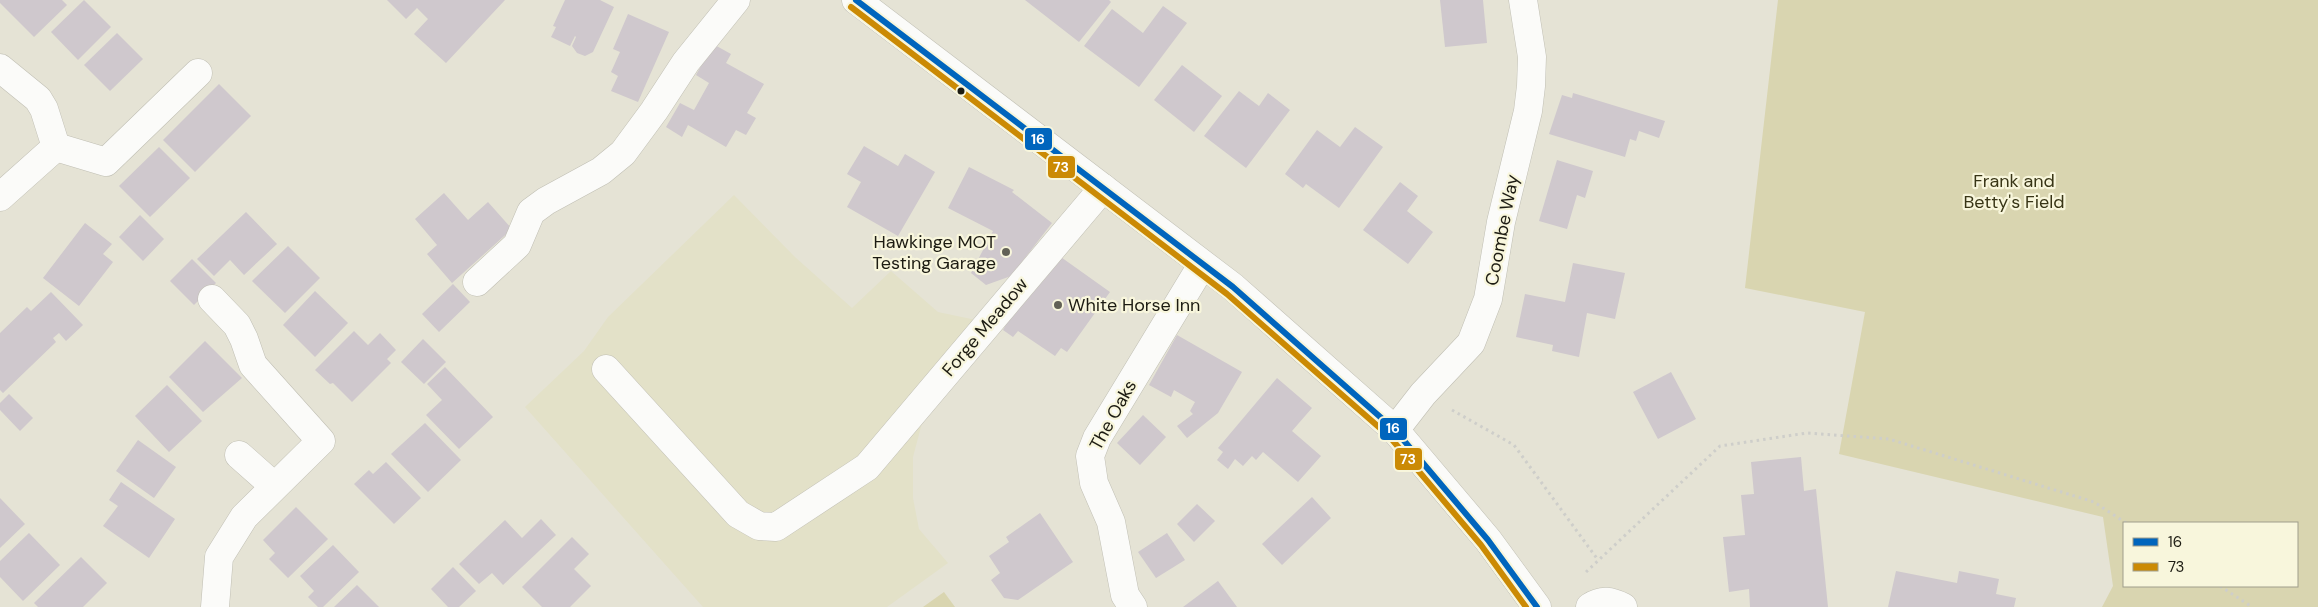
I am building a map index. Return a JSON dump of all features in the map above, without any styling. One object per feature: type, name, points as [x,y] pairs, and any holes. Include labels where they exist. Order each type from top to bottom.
[{"type":"street","points":[[477,282],[517,244],[531,212],[546,201],[601,171],[623,153],[654,112],[681,69],[736,0]]},
{"type":"street","points":[[856,0],[1233,287],[1395,430],[1488,540],[1537,607]]},
{"type":"street","name":"Coombe Way","points":[[1395,430],[1423,394],[1471,343],[1488,299],[1501,222],[1528,111],[1531,86],[1532,57],[1523,0]]},
{"type":"street","points":[[0,68],[38,99],[44,109],[56,147]]},
{"type":"street","points":[[56,147],[106,162],[198,73]]},
{"type":"street","points":[[0,197],[56,147]]},
{"type":"street","name":"Forge Meadow","points":[[606,368],[738,514],[759,526],[776,527],[867,467],[1103,188]]},
{"type":"street","name":"The Oaks","points":[[1133,607],[1125,595],[1111,522],[1094,483],[1090,456],[1097,438],[1202,265]]},
{"type":"street","points":[[212,299],[237,324],[254,365],[321,441],[244,517],[219,557],[215,607]]},
{"type":"street","points":[[239,455],[274,486]]},
{"type":"street","points":[[1590,607],[1596,603],[1608,600],[1623,607]]},
{"type":"path","points":[[1423,394],[1514,445],[1598,560]]},
{"type":"path","points":[[1584,574],[1720,446],[1807,433],[1889,439],[2094,502],[2124,522]]},
{"type":"path","points":[[2222,587],[2252,607]]},
{"type":"shaded area","points":[[734,195],[795,257],[852,308],[891,271],[938,312],[995,324],[922,423],[913,457],[913,498],[919,529],[948,563],[887,607],[703,607],[525,407],[584,351],[608,317]]},
{"type":"green space","name":"Frank and Betty's Field","points":[[1778,0],[2318,0],[2318,607],[2102,607],[2113,586],[2103,517],[1839,454],[1865,312],[1745,288]]},
{"type":"green space","points":[[944,592],[955,607],[923,607]]},
{"type":"building","points":[[0,0],[62,0],[67,5],[34,37],[0,3]]},
{"type":"building","points":[[84,0],[111,27],[78,60],[51,32]]},
{"type":"building","points":[[387,0],[505,0],[446,63],[414,34],[428,19],[417,8],[406,19]]},
{"type":"building","points":[[565,0],[600,0],[614,7],[593,52],[585,56],[577,53],[572,46],[575,36],[570,46],[551,37],[556,27],[553,26]]},
{"type":"building","points":[[1025,0],[1109,0],[1111,2],[1079,42]]},
{"type":"building","points":[[1440,0],[1483,0],[1487,43],[1445,47]]},
{"type":"building","points":[[1163,6],[1187,23],[1139,87],[1084,46],[1112,9],[1143,33]]},
{"type":"building","points":[[628,14],[669,32],[638,102],[611,91],[618,76],[611,72],[620,52],[613,49]]},
{"type":"building","points":[[117,33],[143,59],[110,91],[84,65]]},
{"type":"building","points":[[713,44],[731,54],[726,63],[764,84],[747,113],[756,118],[746,135],[736,130],[726,147],[688,125],[682,137],[666,127],[680,103],[694,110],[709,83],[696,75]]},
{"type":"building","points":[[1182,65],[1222,96],[1194,132],[1154,100]]},
{"type":"building","points":[[219,84],[251,116],[195,172],[163,140]]},
{"type":"building","points":[[1239,91],[1259,106],[1268,93],[1290,110],[1246,168],[1204,136]]},
{"type":"building","points":[[1573,93],[1665,121],[1659,138],[1639,131],[1636,141],[1630,139],[1625,157],[1549,134],[1562,95],[1572,98]]},
{"type":"building","points":[[1355,127],[1383,147],[1339,208],[1306,184],[1303,188],[1285,174],[1317,130],[1340,147]]},
{"type":"building","points":[[864,146],[898,166],[905,154],[935,172],[898,236],[847,207],[861,182],[847,174]]},
{"type":"building","points":[[159,147],[190,178],[150,217],[119,186]]},
{"type":"building","points":[[1557,160],[1593,171],[1585,198],[1577,195],[1567,229],[1539,221]]},
{"type":"building","name":"Hawkinge MOT Testing Garage","points":[[969,167],[1014,190],[1012,192],[1052,223],[1011,276],[986,285],[971,273],[993,231],[948,208]]},
{"type":"building","points":[[1400,182],[1418,196],[1407,211],[1433,232],[1408,264],[1363,230]]},
{"type":"building","points":[[444,193],[468,220],[488,202],[512,229],[452,283],[427,254],[437,245],[415,219]]},
{"type":"building","points":[[246,212],[277,244],[244,275],[230,260],[214,276],[197,259]]},
{"type":"building","points":[[140,215],[164,239],[143,261],[119,237]]},
{"type":"building","points":[[85,223],[112,244],[103,254],[113,262],[79,306],[43,278]]},
{"type":"building","points":[[288,246],[320,278],[285,313],[252,281]]},
{"type":"building","name":"White Horse Inn","points":[[1058,255],[1110,292],[1067,352],[1061,348],[1055,356],[1018,331],[1013,337],[1003,330],[1008,321],[1003,318]]},
{"type":"building","points":[[192,259],[216,283],[194,305],[170,281]]},
{"type":"building","points":[[1573,263],[1625,273],[1615,319],[1587,313],[1579,357],[1552,351],[1553,345],[1516,337],[1525,294],[1565,302]]},
{"type":"building","points":[[453,284],[470,302],[439,332],[422,314]]},
{"type":"building","points":[[315,291],[348,323],[315,357],[283,325]]},
{"type":"building","points":[[51,292],[83,325],[66,341],[59,333],[53,338],[56,342],[3,393],[0,390],[0,333],[27,307],[31,311]]},
{"type":"building","points":[[354,331],[368,345],[380,333],[396,350],[387,359],[391,363],[352,402],[333,383],[330,384],[315,370]]},
{"type":"building","points":[[1177,335],[1242,372],[1218,413],[1187,438],[1177,426],[1193,414],[1190,411],[1195,402],[1174,390],[1171,397],[1149,385]]},
{"type":"building","points":[[423,339],[446,362],[424,384],[401,362]]},
{"type":"building","points":[[205,341],[242,378],[203,412],[169,377]]},
{"type":"building","points":[[445,367],[493,417],[459,449],[426,415],[442,400],[427,384]]},
{"type":"building","points":[[1671,372],[1696,419],[1658,439],[1633,392]]},
{"type":"building","points":[[1277,378],[1312,408],[1292,431],[1321,456],[1298,482],[1263,452],[1256,460],[1252,456],[1243,466],[1235,459],[1228,469],[1217,460],[1223,452],[1218,448]]},
{"type":"building","points":[[167,385],[202,421],[169,452],[135,416]]},
{"type":"building","points":[[9,394],[33,418],[20,431],[0,410],[0,403]]},
{"type":"building","points":[[1143,415],[1166,437],[1140,465],[1117,443]]},
{"type":"building","points":[[425,423],[461,460],[428,492],[391,454]]},
{"type":"building","points":[[138,440],[176,467],[154,498],[116,471]]},
{"type":"building","points":[[1801,457],[1804,491],[1816,489],[1828,607],[1750,607],[1749,589],[1729,592],[1723,537],[1745,535],[1741,495],[1754,494],[1751,462]]},
{"type":"building","points":[[386,462],[421,498],[394,524],[354,484],[369,470],[373,474]]},
{"type":"building","points":[[121,482],[175,519],[149,558],[103,526],[118,506],[109,500]]},
{"type":"building","points":[[1312,497],[1331,518],[1282,565],[1262,544]]},
{"type":"building","points":[[0,498],[25,524],[0,548]]},
{"type":"building","points":[[1197,504],[1215,521],[1194,542],[1177,524]]},
{"type":"building","points":[[296,507],[328,539],[288,578],[269,559],[275,553],[263,540]]},
{"type":"building","points":[[1040,513],[1073,562],[1018,600],[1004,598],[991,580],[1000,573],[989,556],[1009,542],[1006,537]]},
{"type":"building","points":[[541,519],[556,535],[503,585],[492,573],[479,584],[459,564],[505,520],[522,538]]},
{"type":"building","points":[[29,533],[60,565],[23,601],[0,577],[0,561]]},
{"type":"building","points":[[1167,533],[1185,560],[1156,578],[1138,552]]},
{"type":"building","points":[[572,537],[589,554],[574,569],[591,586],[570,607],[542,607],[522,587]]},
{"type":"building","points":[[333,545],[359,572],[323,607],[318,607],[308,597],[314,591],[300,576]]},
{"type":"building","points":[[81,557],[107,583],[83,607],[38,607],[34,603]]},
{"type":"building","points":[[453,567],[476,591],[459,607],[448,607],[431,589]]},
{"type":"building","points":[[1896,571],[1957,583],[1959,571],[1999,579],[1996,594],[2016,598],[2014,607],[1888,607]]},
{"type":"building","points":[[1218,581],[1237,607],[1183,607]]},
{"type":"building","points":[[357,585],[379,607],[334,607]]},
{"type":"transit line","name":"16","points":[[856,0],[1233,287],[1395,430],[1488,540],[1537,607]]},
{"type":"transit line","name":"73","points":[[851,7],[1227,294],[1389,436],[1481,545],[1526,607]]},
{"type":"place","name":"Hawkinge MOT Testing Garage","points":[[1006,252]]},
{"type":"place","name":"White Horse Inn","points":[[1058,305]]}]
